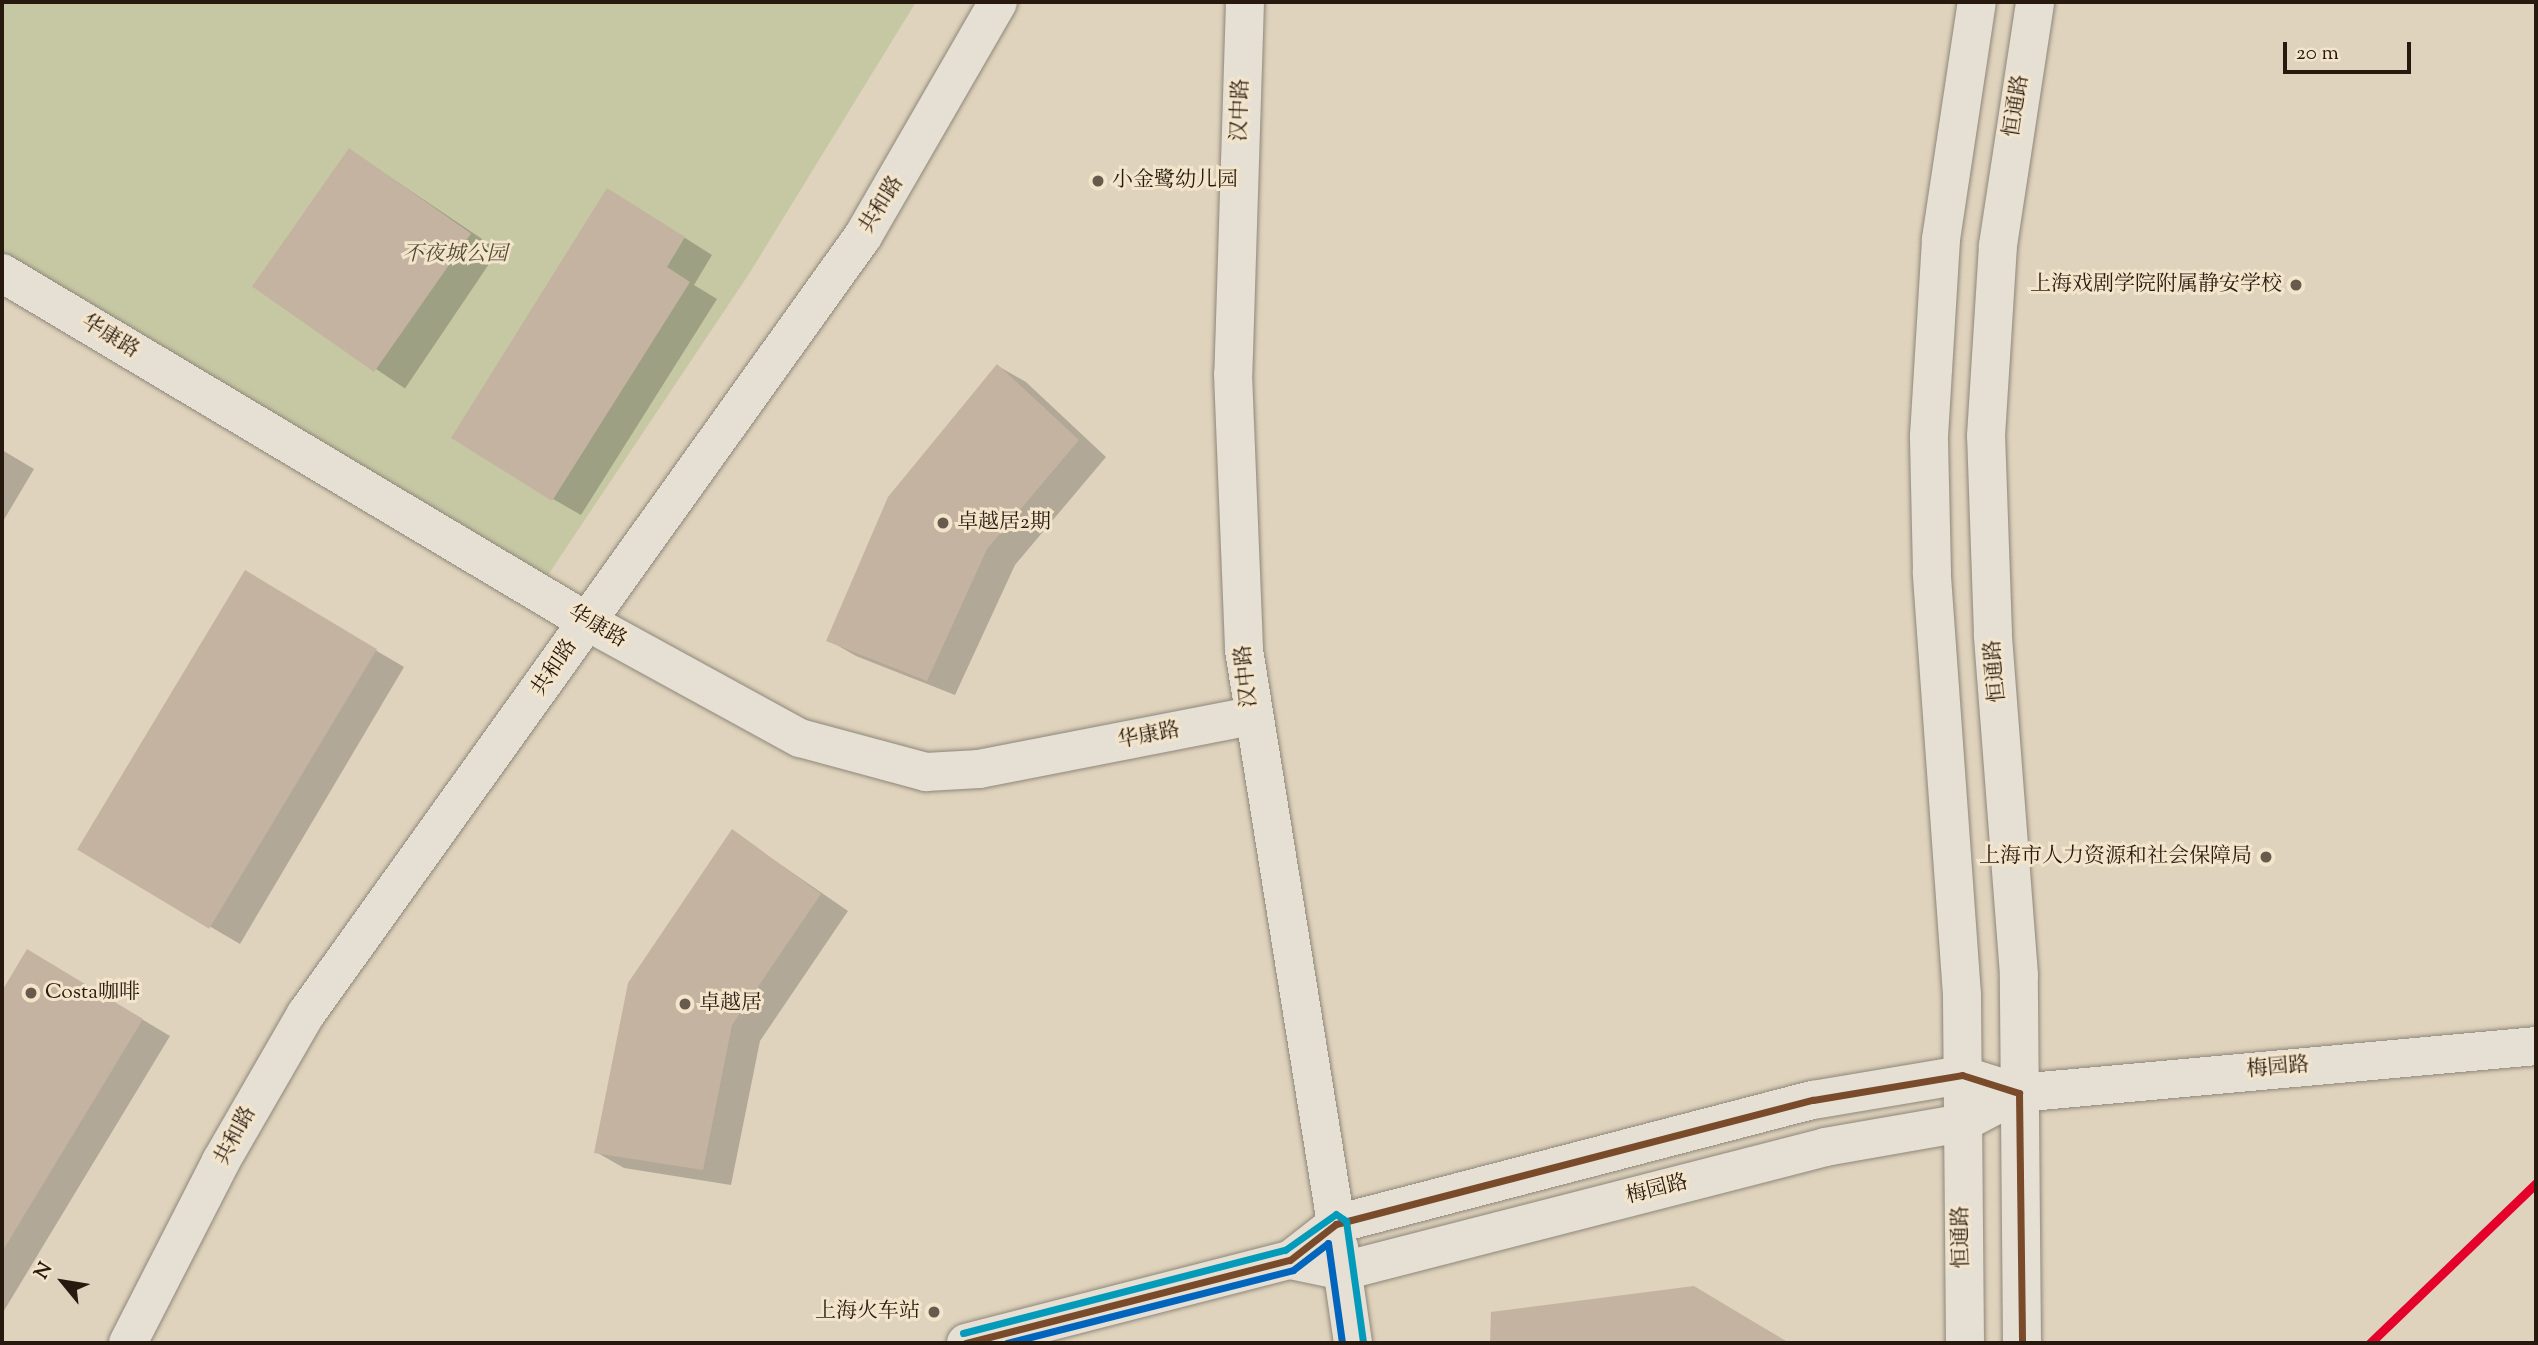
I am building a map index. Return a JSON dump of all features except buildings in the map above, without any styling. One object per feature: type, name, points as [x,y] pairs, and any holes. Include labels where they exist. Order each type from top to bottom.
[{"type":"street","name":"共和路","points":[[128,1343],[221,1161],[306,1014],[863,236],[998,2]]},
{"type":"street","name":"汉中路","points":[[1245,2],[1233,433],[1236,536],[1252,716],[1336,1224],[1353,1343]]},
{"type":"street","name":"恒通路","points":[[1965,1343],[1958,903],[1931,572],[1929,424],[1930,365],[1947,186],[1977,2]]},
{"type":"street","name":"恒通路","points":[[2022,1343],[2016,899],[1989,569],[1987,367],[2008,166],[2035,2]]},
{"type":"street","name":"华康路","points":[[2,273],[586,621],[800,738],[926,772],[979,769],[1252,716]]},
{"type":"street","name":"梅园路","points":[[1290,1260],[1343,1271],[1825,1147],[1962,1123],[2019,1093],[2536,1046]]},
{"type":"street","name":"梅园路","points":[[967,1343],[1290,1260],[1336,1224],[1813,1100],[1962,1075],[2019,1093]]},
{"type":"green space","name":"不夜城公园","points":[[2,2],[916,2],[749,274],[530,602],[2,267]]},
{"type":"transit line","points":[[966,1343],[1290,1260],[1336,1224],[1813,1100],[1962,1075],[2019,1093],[2022,1343]]},
{"type":"transit line","points":[[2370,1343],[2536,1183]]},
{"type":"transit line","points":[[963,1333],[1285,1250],[1336,1214],[1346,1221],[1363,1342]]},
{"type":"transit line","points":[[1007,1343],[1293,1270],[1328,1243],[1342,1343]]},
{"type":"place","name":"小金鹭幼儿园","points":[[1098,181]]},
{"type":"place","name":"上海戏剧学院附属静安学校","points":[[2296,285]]},
{"type":"place","name":"卓越居2期","points":[[943,523]]},
{"type":"place","name":"上海市人力资源和社会保障局","points":[[2266,857]]},
{"type":"place","name":"Costa咖啡","points":[[31,993]]},
{"type":"place","name":"卓越居","points":[[685,1004]]},
{"type":"place","name":"上海火车站","points":[[934,1312]]}]
